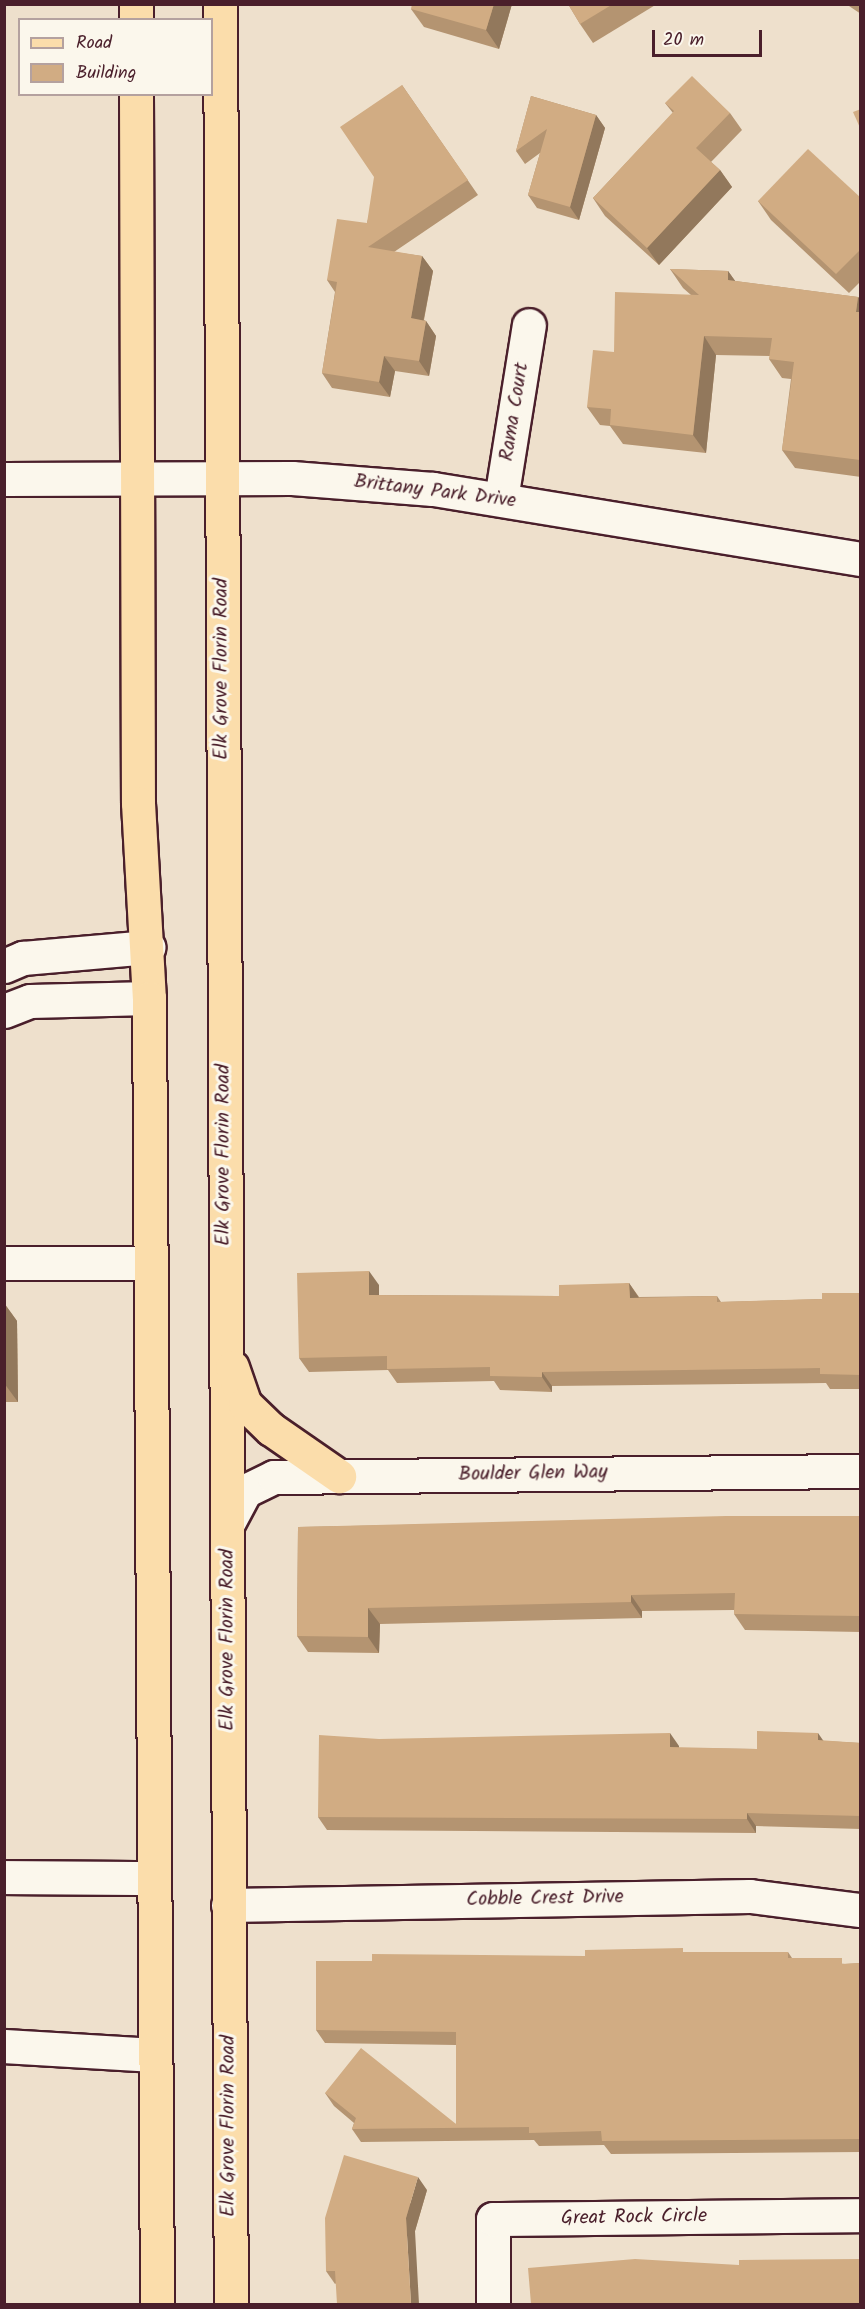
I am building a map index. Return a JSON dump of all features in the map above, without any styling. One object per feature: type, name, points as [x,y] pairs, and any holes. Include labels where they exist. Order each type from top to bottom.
[{"type":"main road","name":"Elk Grove Florin Road","points":[[220,4],[220,480],[231,2304]]},
{"type":"main road","points":[[136,96],[138,803],[149,947],[150,998],[157,2304]]},
{"type":"main road","points":[[225,1349],[245,1404],[271,1429],[339,1476]]},
{"type":"street","name":"Rama Court","points":[[501,499],[529,325]]},
{"type":"street","name":"Brittany Park Drive","points":[[4,479],[348,482],[501,499],[861,559]]},
{"type":"street","points":[[4,966],[62,953],[149,947]]},
{"type":"street","points":[[4,1011],[30,1001],[150,998]]},
{"type":"street","points":[[4,1263],[151,1263]]},
{"type":"street","name":"Boulder Glen Way","points":[[228,1523],[245,1491],[274,1477],[861,1471]]},
{"type":"street","points":[[4,1877],[154,1878]]},
{"type":"street","name":"Cobble Crest Drive","points":[[228,1905],[750,1896],[861,1910]]},
{"type":"street","points":[[4,2046],[155,2055]]},
{"type":"street","name":"Great Rock Circle","points":[[493,2304],[493,2219],[861,2215]]},
{"type":"building","points":[[412,4],[494,4],[486,30],[411,9]]},
{"type":"building","points":[[568,4],[613,4],[580,24]]},
{"type":"building","points":[[692,76],[730,113],[696,148],[720,170],[647,248],[593,198],[674,111],[665,103]]},
{"type":"building","points":[[402,85],[468,180],[368,247],[422,256],[411,318],[426,321],[419,361],[384,356],[379,382],[322,373],[337,282],[327,280],[337,219],[367,223],[374,177],[340,127]]},
{"type":"building","points":[[531,96],[596,115],[570,207],[528,195],[547,129],[516,151]]},
{"type":"building","points":[[861,109],[861,130],[853,112]]},
{"type":"building","points":[[808,149],[861,198],[861,249],[836,274],[758,201]]},
{"type":"building","points":[[670,269],[728,271],[728,280],[858,297],[856,312],[861,312],[860,460],[782,450],[794,362],[769,359],[772,338],[704,336],[693,435],[610,425],[611,409],[587,407],[593,350],[614,352],[615,292],[699,295]]},
{"type":"building","points":[[369,1271],[369,1295],[559,1296],[559,1285],[629,1283],[630,1298],[717,1296],[717,1302],[822,1299],[822,1293],[861,1293],[861,1375],[820,1374],[820,1368],[542,1372],[542,1377],[490,1376],[490,1367],[387,1369],[387,1356],[299,1358],[297,1273]]},
{"type":"building","points":[[726,1516],[861,1516],[861,1616],[734,1614],[735,1593],[631,1595],[631,1602],[368,1608],[368,1637],[297,1636],[298,1527]]},
{"type":"building","points":[[757,1731],[818,1733],[818,1740],[861,1743],[861,1816],[747,1813],[747,1819],[318,1817],[319,1735],[379,1739],[670,1733],[670,1747],[757,1749]]},
{"type":"building","points":[[683,1948],[683,1952],[788,1952],[788,1958],[842,1958],[842,1964],[861,1963],[861,2139],[602,2141],[601,2131],[529,2133],[529,2127],[352,2129],[356,2118],[325,2093],[361,2048],[456,2124],[456,2032],[316,2030],[316,1961],[372,1961],[372,1954],[585,1956],[585,1950]]},
{"type":"building","points":[[344,2155],[418,2177],[406,2218],[411,2304],[337,2304],[335,2271],[326,2271],[325,2218]]},
{"type":"building","points":[[635,2259],[739,2265],[739,2260],[861,2259],[861,2304],[531,2304],[528,2268]]}]
